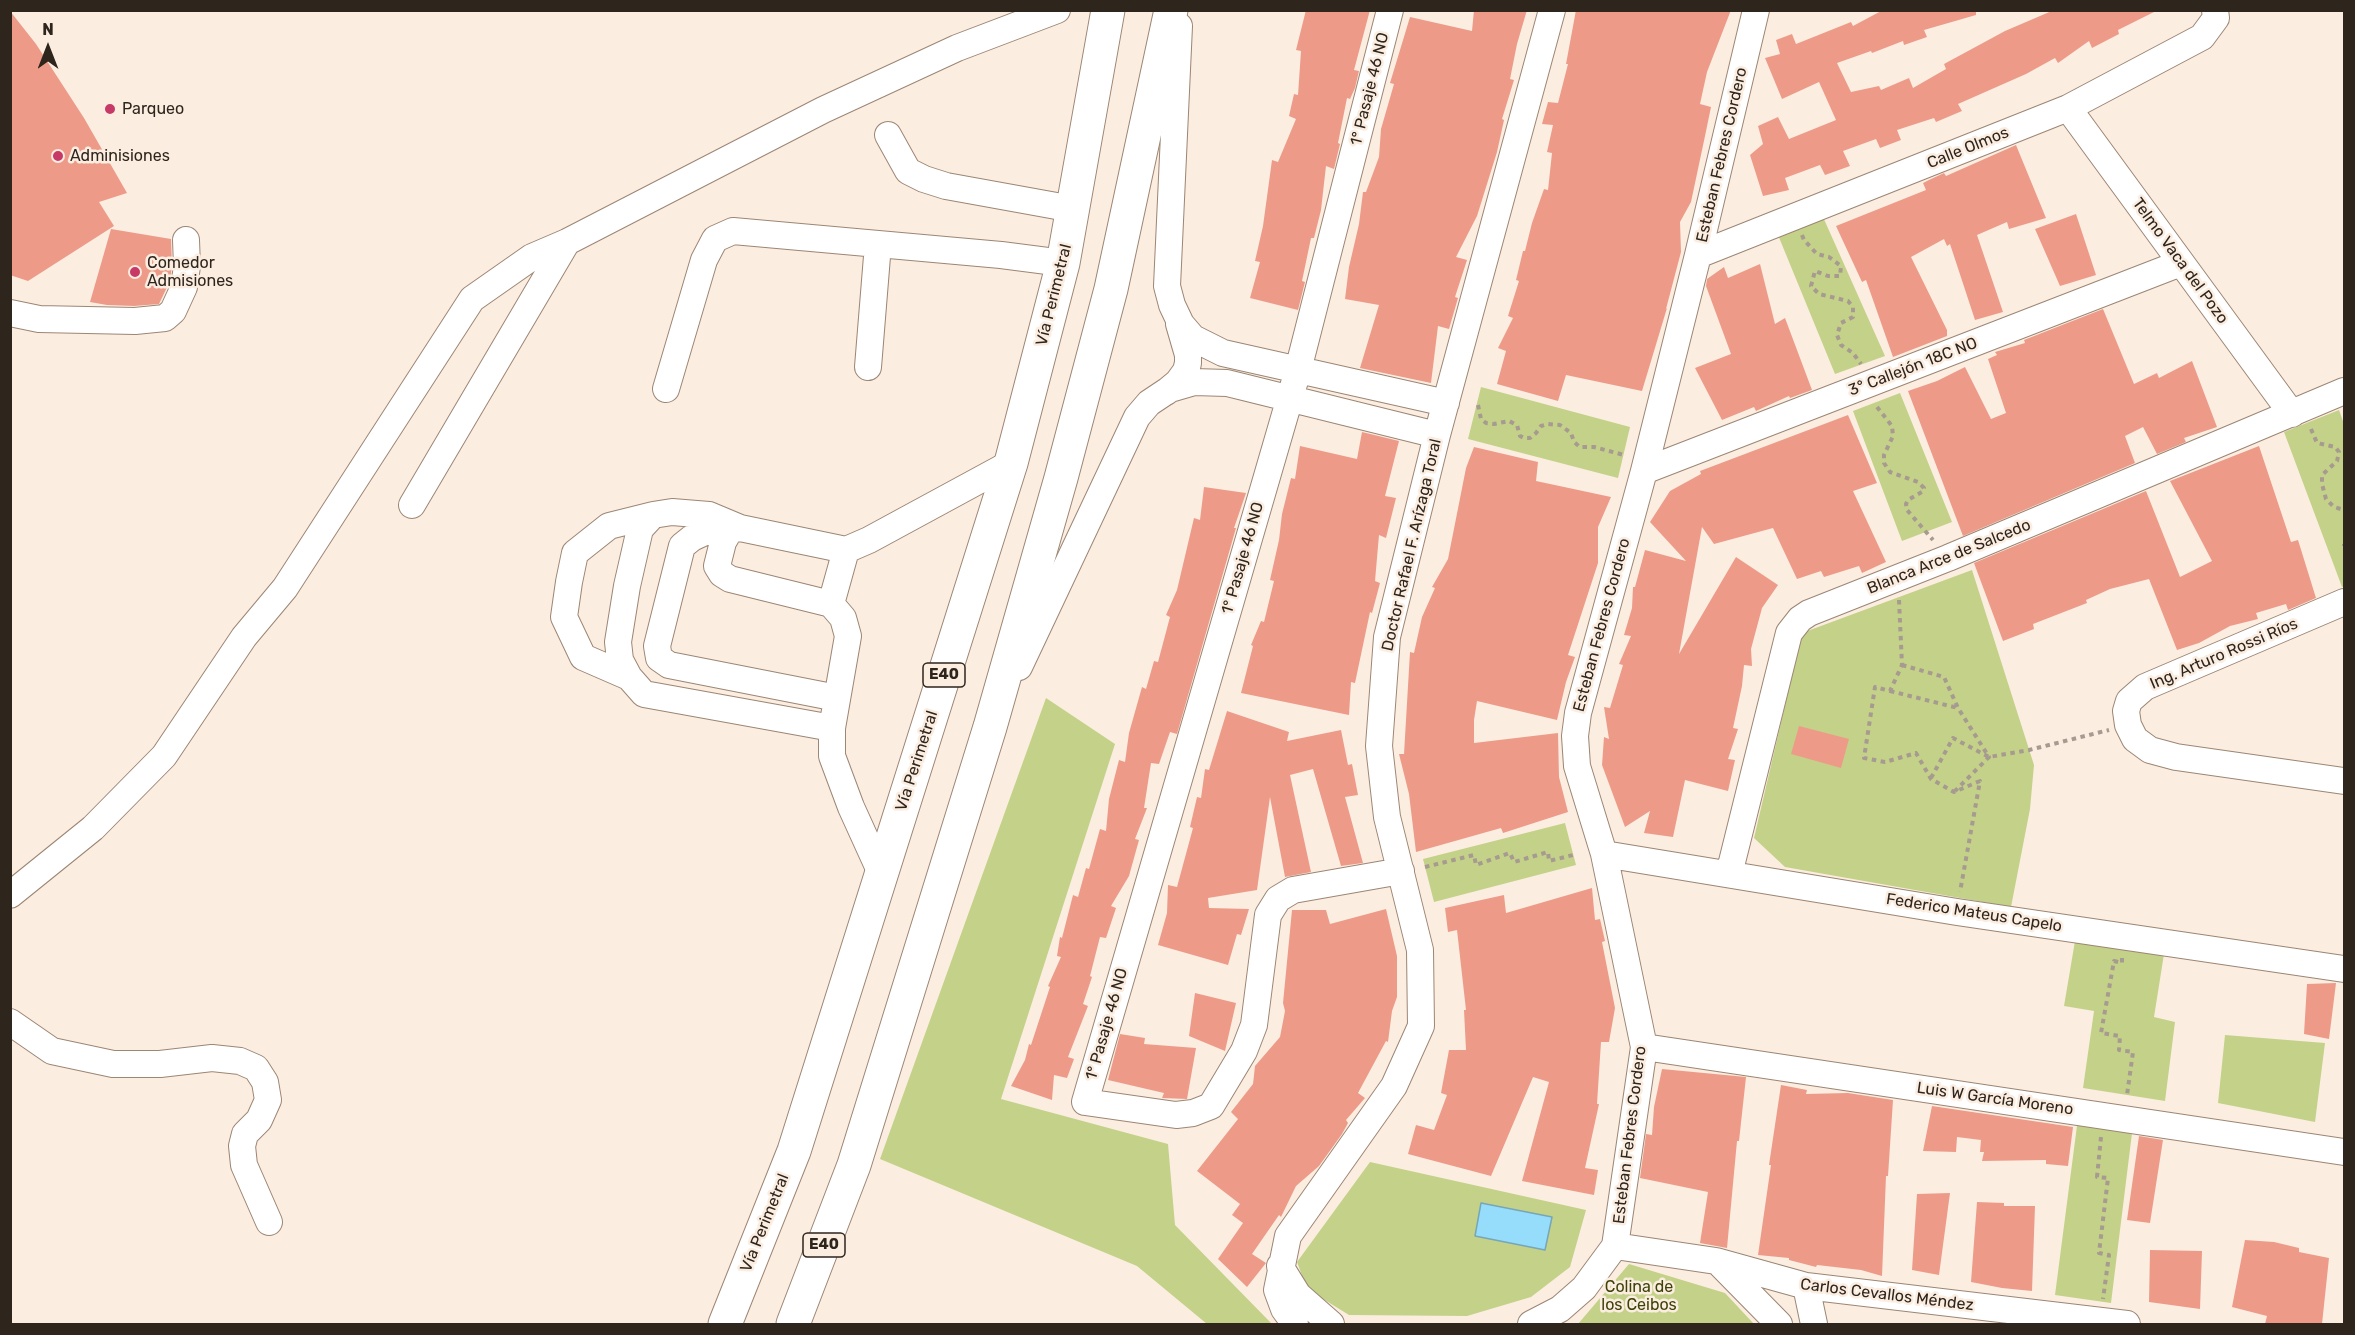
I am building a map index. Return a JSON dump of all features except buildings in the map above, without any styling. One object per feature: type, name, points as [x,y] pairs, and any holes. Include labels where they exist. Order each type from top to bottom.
[{"type":"highway","name":"Vía Perimetral","points":[[725,1324],[794,1151],[1011,463],[1063,263],[1108,10]]},
{"type":"highway","name":"E40","points":[[793,1324],[854,1165],[990,727],[1061,478],[1111,289],[1171,10]]},
{"type":"street","points":[[10,895],[93,828],[164,756],[244,637],[285,588],[472,299],[532,257],[567,242],[823,110],[957,48],[1057,10]]},
{"type":"street","points":[[1161,396],[1178,382],[1186,371],[1188,363],[1186,348],[1167,286],[1179,10]]},
{"type":"street","name":"1° Pasaje 46 NO","points":[[1390,10],[1298,370],[1085,1102],[1176,1115],[1193,1113],[1211,1106],[1244,1051],[1254,1025],[1268,915],[1278,899],[1293,890],[1413,869]]},
{"type":"street","name":"Doctor Rafael F. Arízaga Toral","points":[[1295,1324],[1284,1309],[1277,1290],[1280,1266],[1288,1236],[1394,1086],[1421,1026],[1420,950],[1413,869],[1387,817],[1379,746],[1387,637],[1437,435],[1552,10]]},
{"type":"street","name":"Esteban Febres Cordero","points":[[1615,1246],[1644,1047],[1604,854],[1577,766],[1575,736],[1578,713],[1644,471],[1698,255],[1756,10]]},
{"type":"street","name":"Calle Olmos","points":[[1698,255],[2068,108],[2202,37],[2216,18],[2216,10]]},
{"type":"street","name":"Telmo Vaca del Pozo","points":[[2068,108],[2181,262],[2300,418]]},
{"type":"street","points":[[888,135],[908,171],[924,179],[946,186],[1073,209]]},
{"type":"street","points":[[666,389],[704,260],[715,239],[733,231],[1063,263]]},
{"type":"street","points":[[10,313],[39,319],[135,321],[165,318],[173,310],[184,287],[187,266],[186,240]]},
{"type":"street","points":[[412,505],[567,242]]},
{"type":"street","points":[[868,367],[878,244]]},
{"type":"street","name":"3° Callejón 18C NO","points":[[1644,471],[2181,262]]},
{"type":"street","points":[[1174,310],[1181,324],[1193,338],[1223,353],[1446,403]]},
{"type":"street","points":[[990,727],[1137,417],[1149,403],[1170,389],[1194,382],[1217,382],[1437,435]]},
{"type":"street","name":"Blanca Arce de Salcedo","points":[[1729,874],[1789,633],[1800,619],[1809,613],[2300,418],[2344,391]]},
{"type":"street","points":[[837,698],[669,665],[659,658],[657,646],[682,546],[705,532],[735,529],[846,550],[869,540],[1011,463]]},
{"type":"street","points":[[629,676],[583,657],[564,617],[575,553],[609,526],[672,512],[709,515],[735,529]]},
{"type":"street","points":[[653,515],[640,529],[627,586],[618,642],[620,660],[629,676],[644,694],[832,728]]},
{"type":"street","points":[[735,529],[723,542],[717,566],[722,574],[730,579],[831,604],[843,618],[848,636],[832,728],[832,756],[837,773],[881,873]]},
{"type":"street","points":[[831,604],[846,550]]},
{"type":"street","name":"Ing. Arturo Rossi Ríos","points":[[2128,725],[2126,711],[2129,701],[2145,687],[2344,602]]},
{"type":"street","points":[[2128,725],[2135,739],[2150,750],[2176,757],[2344,781]]},
{"type":"street","name":"Federico Mateus Capelo","points":[[1604,854],[1957,912],[2344,969]]},
{"type":"street","points":[[10,1023],[52,1051],[112,1064],[160,1064],[212,1058],[240,1061],[256,1068],[265,1082],[268,1100],[260,1120],[245,1134],[242,1146],[244,1165],[269,1222]]},
{"type":"street","name":"Luis W García Moreno","points":[[1644,1047],[2344,1152]]},
{"type":"street","points":[[1531,1324],[1560,1309],[1584,1288],[1615,1246]]},
{"type":"street","name":"Carlos Cevallos Méndez","points":[[1615,1246],[1716,1261],[1806,1286],[2127,1324]]},
{"type":"street","points":[[1716,1261],[1779,1324]]},
{"type":"street","points":[[1280,1266],[1298,1295],[1331,1324]]},
{"type":"street","points":[[1806,1286],[1814,1324]]},
{"type":"path","points":[[1799,226],[1804,240],[1817,254],[1841,266],[1840,276],[1828,276],[1815,271],[1811,286],[1819,294],[1848,302],[1853,306],[1853,317],[1841,323],[1837,335],[1841,345],[1853,352],[1861,364]]},
{"type":"path","points":[[1479,405],[1481,419],[1486,423],[1509,421],[1517,425],[1520,436],[1524,438],[1530,438],[1536,434],[1541,426],[1560,425],[1571,433],[1574,442],[1580,447],[1594,447],[1624,455]]},
{"type":"path","points":[[1877,407],[1892,426],[1893,436],[1884,455],[1884,463],[1890,472],[1918,482],[1924,488],[1922,492],[1908,500],[1907,510],[1948,558]]},
{"type":"path","points":[[2300,418],[2316,442],[2335,447],[2339,452],[2337,461],[2322,475],[2322,484],[2326,499],[2334,507],[2344,510]]},
{"type":"path","points":[[1890,691],[1902,665],[1898,579]]},
{"type":"path","points":[[1902,665],[1944,677],[1958,708],[1989,757]]},
{"type":"path","points":[[1954,792],[1931,779],[1916,753],[1885,762],[1864,758],[1875,687],[1958,708]]},
{"type":"path","points":[[1954,792],[1989,757],[2029,750],[2128,725]]},
{"type":"path","points":[[1931,779],[1953,738],[1989,757]]},
{"type":"path","points":[[1954,792],[1980,781],[1957,912]]},
{"type":"path","points":[[1413,869],[1474,855],[1476,865],[1510,853],[1514,862],[1548,852],[1550,861],[1573,855]]},
{"type":"path","points":[[2123,956],[2122,963],[2114,961],[2101,1034],[2120,1036],[2119,1050],[2133,1052],[2127,1095]]},
{"type":"path","points":[[2102,1132],[2097,1177],[2108,1179],[2099,1253],[2109,1255],[2103,1302]]},
{"type":"green space","points":[[1823,217],[1885,356],[1835,374],[1778,235]]},
{"type":"green space","points":[[1481,387],[1630,427],[1618,478],[1468,439]]},
{"type":"green space","points":[[1900,393],[1952,522],[1902,541],[1853,411]]},
{"type":"green space","points":[[2339,410],[2344,424],[2344,586],[2342,587],[2284,432]]},
{"type":"green space","points":[[1972,570],[2034,765],[2030,809],[2011,907],[1785,867],[1754,838],[1802,633]]},
{"type":"green space","points":[[1046,698],[1115,744],[1001,1099],[1168,1144],[1175,1225],[1272,1324],[1207,1324],[1137,1266],[880,1159]]},
{"type":"green space","points":[[1565,823],[1576,865],[1434,902],[1423,859]]},
{"type":"green space","points":[[2075,941],[2164,954],[2154,1017],[2175,1022],[2165,1101],[2083,1088],[2094,1011],[2064,1006]]},
{"type":"green space","points":[[2225,1035],[2325,1043],[2315,1122],[2218,1103]]},
{"type":"green space","points":[[2078,1118],[2133,1125],[2111,1303],[2055,1295]]},
{"type":"green space","points":[[1370,1162],[1586,1210],[1570,1267],[1531,1297],[1467,1316],[1349,1315],[1307,1289],[1297,1262]]},
{"type":"green space","name":"Colina de los Ceibos","points":[[1629,1264],[1725,1293],[1754,1324],[1578,1324]]},
{"type":"water","points":[[1481,1203],[1552,1217],[1545,1250],[1475,1236]]},
{"type":"place","name":"Parqueo","points":[[110,109]]},
{"type":"place","name":"Adminisiones","points":[[58,156]]},
{"type":"place","name":"Comedor Admisiones","points":[[135,272]]}]
